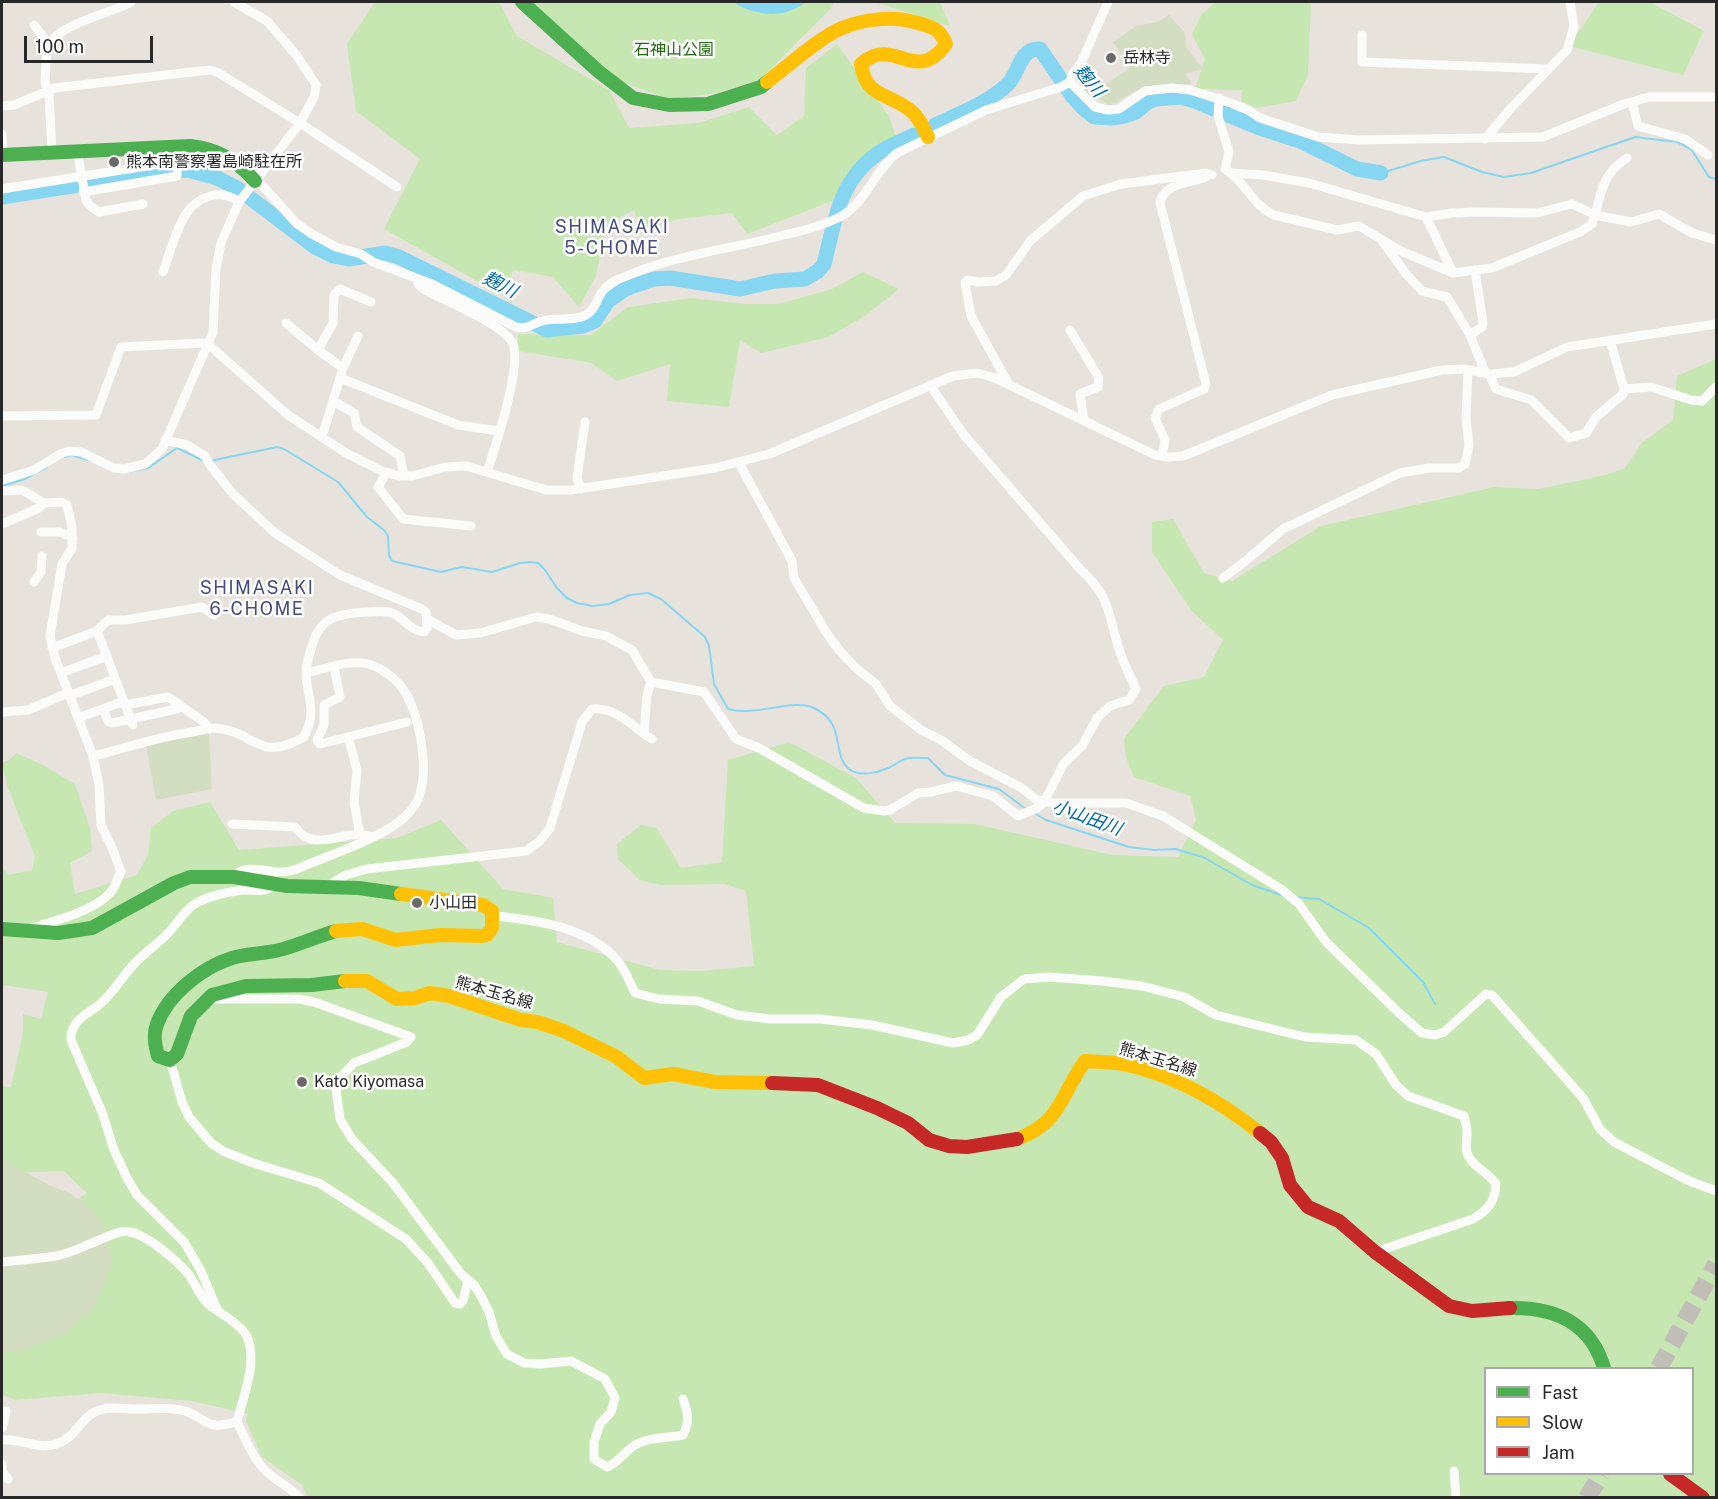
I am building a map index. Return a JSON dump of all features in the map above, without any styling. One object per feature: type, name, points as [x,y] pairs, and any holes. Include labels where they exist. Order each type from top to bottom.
[{"type":"main road","points":[[522,2],[598,71],[633,98],[669,105],[708,104],[761,87],[813,45],[842,28],[871,21],[903,19],[934,27],[944,36],[946,44],[931,61],[923,62],[874,53],[866,57],[861,64],[861,77],[872,91],[908,108],[922,123],[928,137]]},
{"type":"main road","points":[[2,155],[177,145],[214,148],[238,162],[251,185]]},
{"type":"main road","points":[[2,929],[65,934],[78,932],[190,877],[234,877],[273,885],[327,886],[382,891],[483,905],[492,911],[492,928],[487,935],[475,937],[448,934],[397,940],[358,928],[344,930],[282,950],[230,959],[182,987],[170,1002],[162,1014],[154,1039],[158,1056],[170,1060],[177,1054],[191,1016],[207,999]]},
{"type":"main road","name":"熊本玉名線","points":[[207,999],[221,992],[246,986],[312,985],[356,980],[367,981],[398,999],[415,998],[430,993],[449,996],[521,1020],[537,1022],[564,1031],[617,1057],[644,1078],[673,1074],[715,1082],[818,1085],[877,1108],[908,1124],[929,1140],[949,1146],[995,1144],[1019,1139],[1038,1129],[1056,1113],[1085,1061],[1122,1064],[1191,1086],[1232,1110],[1272,1142],[1282,1158],[1290,1185],[1308,1207],[1339,1221],[1375,1252],[1449,1306],[1461,1311],[1475,1312],[1514,1308],[1567,1318],[1586,1331],[1599,1350],[1604,1367]]},
{"type":"main road","points":[[1673,1475],[1703,1497]]},
{"type":"street","points":[[52,151],[48,89],[45,82],[48,43],[84,21],[131,2]]},
{"type":"street","points":[[2,480],[34,470],[69,451],[81,452],[119,469],[139,467],[153,459],[162,449],[213,332],[221,243],[240,201],[300,123],[314,97],[316,85],[297,56],[267,21],[234,2]]},
{"type":"street","points":[[251,185],[263,186],[296,223],[336,247],[352,250],[373,262],[419,279],[516,327],[528,328],[542,320],[587,315],[607,286],[623,277],[669,261],[813,228],[840,217],[853,208],[886,162],[897,153],[986,110],[1066,84],[1081,63],[1108,2]]},
{"type":"street","points":[[1485,139],[1512,107],[1567,50],[1573,36],[1574,26],[1570,2]]},
{"type":"street","points":[[34,25],[48,43]]},
{"type":"street","points":[[1362,35],[1362,62],[1549,69]]},
{"type":"street","points":[[2,106],[14,105],[48,89],[209,70],[217,72],[300,123],[397,187]]},
{"type":"street","points":[[1066,84],[1095,107],[1108,110],[1119,109],[1145,91],[1172,88],[1190,90],[1248,110],[1260,118],[1318,136],[1359,140],[1543,137],[1649,97],[1716,97]]},
{"type":"street","points":[[1219,100],[1218,116],[1228,145],[1229,171],[1265,211],[1337,230],[1359,226],[1401,251],[1453,273],[1492,268],[1580,232],[1592,224],[1606,178],[1613,167],[1627,158]]},
{"type":"street","points":[[1632,102],[1638,126],[1685,139],[1708,155]]},
{"type":"street","points":[[2,134],[2,155]]},
{"type":"street","points":[[177,145],[178,167]]},
{"type":"street","points":[[77,150],[80,177],[89,205],[99,212],[143,204]]},
{"type":"street","points":[[2,189],[80,177],[178,167]]},
{"type":"street","points":[[83,190],[178,167]]},
{"type":"street","points":[[1162,456],[1165,440],[1155,418],[1159,409],[1204,389],[1206,384],[1161,215],[1160,198],[1168,190],[1180,184],[1229,171],[1263,175],[1309,183],[1426,217],[1477,212],[1537,213],[1572,204],[1595,215],[1631,222],[1659,214],[1692,233],[1716,240]]},
{"type":"street","points":[[1008,383],[971,316],[965,283],[968,280],[996,281],[1006,275],[1030,241],[1083,196],[1121,184],[1206,172],[1212,175]]},
{"type":"street","points":[[163,272],[187,213],[207,195],[213,194],[240,201]]},
{"type":"street","points":[[1426,217],[1445,252],[1453,273]]},
{"type":"street","points":[[1378,237],[1407,276],[1422,291],[1447,297],[1470,335],[1496,389],[1531,400],[1569,438],[1586,433],[1596,417],[1623,394],[1624,389],[1610,340]]},
{"type":"street","points":[[1470,335],[1482,327],[1483,323],[1475,270]]},
{"type":"street","points":[[419,279],[418,284],[424,290],[499,329],[512,342],[515,356],[509,398],[488,472]]},
{"type":"street","points":[[318,350],[333,324],[334,294],[340,289],[371,302]]},
{"type":"street","points":[[286,323],[343,368]]},
{"type":"street","points":[[2,416],[96,415],[121,347],[202,343],[209,345],[288,415],[346,453],[387,472],[404,476],[444,467],[466,466],[546,490],[581,489],[715,468],[769,454],[953,376],[977,373],[1008,383],[1155,455],[1183,456],[1332,395],[1442,370],[1514,372],[1567,347],[1716,324]]},
{"type":"street","points":[[1070,330],[1099,378],[1098,387],[1080,394],[1084,420]]},
{"type":"street","points":[[322,437],[343,368],[358,336]]},
{"type":"street","points":[[1222,578],[1283,529],[1390,478],[1414,470],[1459,468],[1465,464],[1469,446],[1468,370]]},
{"type":"street","points":[[340,378],[458,424],[499,431]]},
{"type":"street","points":[[930,385],[964,435],[1080,569],[1094,582],[1106,602],[1118,647],[1136,689],[1129,700],[1110,706],[1097,718],[1082,746],[1064,763],[1040,805]]},
{"type":"street","points":[[1624,389],[1651,387],[1691,400],[1702,401],[1716,387]]},
{"type":"street","points":[[333,401],[354,413],[357,427],[400,456],[404,476]]},
{"type":"street","points":[[581,489],[577,478],[585,422]]},
{"type":"street","points":[[93,756],[179,734],[209,729],[238,734],[251,742],[278,748],[304,737],[313,712],[306,673],[315,634],[323,625],[336,616],[346,613],[387,612],[397,614],[406,624],[419,631],[423,632],[427,628],[426,612],[422,609],[340,574],[275,533],[240,501],[208,462],[187,445],[165,440]]},
{"type":"street","points":[[739,463],[792,561],[795,579],[838,650],[876,684],[890,706],[913,724],[941,740],[970,761],[1020,787],[1040,805]]},
{"type":"street","points":[[387,472],[378,487],[403,519],[471,526]]},
{"type":"street","points":[[2,491],[22,490],[44,503],[62,502],[67,505],[73,538],[71,551],[62,564],[51,628],[52,648],[93,756],[99,785],[101,825],[121,872],[113,890],[103,899],[73,916],[25,930]]},
{"type":"street","points":[[2,524],[39,508],[44,503]]},
{"type":"street","points":[[41,532],[60,532],[73,538]]},
{"type":"street","points":[[34,582],[41,572],[42,556]]},
{"type":"street","points":[[52,648],[98,631],[108,620],[125,620],[202,607],[214,615]]},
{"type":"street","points":[[327,886],[346,875],[367,869],[526,851],[540,842],[550,828],[582,722],[592,709],[602,708],[620,716],[648,736],[647,695],[651,682],[632,650],[606,636],[582,632],[549,619],[536,617],[480,633],[456,635],[427,619]]},
{"type":"street","points":[[98,631],[132,722]]},
{"type":"street","points":[[61,673],[107,656]]},
{"type":"street","points":[[234,877],[243,869],[280,872],[295,870],[384,832],[399,823],[420,798],[423,785],[418,730],[407,696],[398,682],[381,669],[367,663],[306,673]]},
{"type":"street","points":[[334,667],[340,697],[324,705],[324,725],[317,740],[320,744],[407,723]]},
{"type":"street","points":[[2,712],[28,710],[115,679]]},
{"type":"street","points":[[651,682],[704,692],[736,739],[758,747],[864,808],[891,810],[918,793],[956,786],[993,796],[1018,816],[1040,805],[1126,803],[1173,822],[1281,889],[1299,904],[1326,942],[1422,1033],[1435,1035],[1444,1032],[1486,994],[1492,995],[1583,1098],[1600,1129],[1614,1142],[1687,1180],[1716,1191]]},
{"type":"street","points":[[78,718],[124,703],[130,704],[168,697],[204,722],[209,729]]},
{"type":"street","points":[[103,709],[108,721],[112,723],[132,722],[181,706]]},
{"type":"street","points":[[348,737],[357,770],[354,802],[360,835]]},
{"type":"street","points":[[232,824],[295,826],[299,832],[314,840],[360,835],[372,837]]},
{"type":"street","points":[[273,885],[262,891],[244,890],[220,894],[198,902],[134,964],[108,997],[71,1028],[70,1040],[102,1112],[114,1150],[137,1195],[184,1242],[200,1269],[217,1309],[243,1329],[249,1344],[249,1378],[237,1422],[263,1468],[300,1497]]},
{"type":"street","points":[[492,911],[495,916],[528,919],[573,931],[603,946],[619,962],[635,993],[660,999],[698,1001],[747,1017],[820,1019],[861,1024],[953,1043],[968,1040],[977,1035],[1002,997],[1024,979],[1049,977],[1142,986],[1184,997],[1216,1015],[1227,1018],[1305,1037],[1356,1040],[1376,1054],[1396,1085],[1408,1096],[1464,1116],[1467,1154],[1492,1177],[1496,1184],[1492,1203],[1485,1212],[1473,1219],[1375,1252]]},
{"type":"street","points":[[207,999],[298,999],[314,1002],[411,1037],[411,1040],[407,1042],[354,1063],[340,1078],[336,1090],[340,1119],[352,1139],[393,1183],[461,1274],[474,1285],[489,1312],[496,1336],[507,1354],[524,1363],[571,1361],[605,1379],[615,1398],[611,1412],[600,1424],[594,1442],[594,1459],[607,1467],[618,1463],[632,1447],[641,1442],[683,1435],[688,1426],[689,1415],[682,1399]]},
{"type":"street","points":[[170,1060],[182,1102],[189,1117],[211,1143],[223,1151],[253,1163],[319,1183],[406,1239],[428,1263],[455,1303],[460,1304],[463,1300],[468,1280]]},
{"type":"street","points":[[2,1262],[57,1256],[116,1233],[128,1231],[162,1250],[190,1276],[193,1284],[212,1307],[217,1309]]},
{"type":"street","points":[[2,1440],[55,1445],[65,1440],[91,1413],[99,1409],[177,1409],[197,1415],[211,1425],[237,1422]]},
{"type":"street","points":[[2,1428],[6,1411]]},
{"type":"street","points":[[2,1464],[2,1471],[8,1479]]},
{"type":"street","points":[[1454,1471],[1456,1497]]},
{"type":"green space","points":[[375,2],[488,2],[500,4],[517,36],[609,90],[629,128],[698,123],[749,107],[777,135],[804,116],[806,68],[837,44],[889,116],[897,140],[845,196],[747,234],[732,213],[678,219],[641,232],[634,210],[607,224],[596,275],[579,307],[553,277],[513,270],[504,296],[384,229],[420,159],[356,111],[347,44]]},
{"type":"green space","name":"石神山公園","points":[[531,2],[835,2],[760,80],[711,94],[668,99],[620,81]]},
{"type":"green space","points":[[874,2],[940,2],[950,26]]},
{"type":"green space","points":[[1216,2],[1311,2],[1308,74],[1296,101],[1256,108],[1241,101],[1242,90],[1195,89],[1205,59],[1192,34],[1202,14]]},
{"type":"green space","points":[[1599,2],[1650,2],[1704,31],[1683,75],[1569,46]]},
{"type":"green space","points":[[1169,15],[1185,33],[1186,47],[1203,69],[1185,74],[1192,84],[1157,85],[1135,91],[1110,106],[1098,98],[1092,100],[1080,85],[1091,77],[1099,89],[1130,68],[1113,42],[1136,26],[1158,22]]},
{"type":"green space","points":[[863,272],[899,289],[865,316],[828,337],[761,353],[740,340],[729,407],[667,401],[670,364],[617,381],[591,363],[518,351],[518,334],[591,335],[628,307],[691,298],[748,304],[778,304],[832,289]]},
{"type":"green space","points":[[1716,359],[1716,1497],[308,1497],[302,1485],[262,1457],[246,1421],[248,1414],[192,1401],[101,1393],[16,1400],[2,1395],[2,1343],[58,1213],[87,1193],[64,1171],[2,1173],[2,1086],[11,1087],[23,1032],[23,1014],[41,1019],[48,992],[2,985],[2,865],[8,875],[32,870],[35,857],[8,788],[2,763],[16,753],[43,765],[75,784],[90,828],[92,851],[70,863],[75,894],[137,875],[148,855],[151,828],[173,811],[210,802],[239,850],[397,838],[441,820],[503,889],[553,898],[557,942],[660,970],[701,971],[754,966],[746,891],[725,884],[660,885],[640,880],[618,859],[617,844],[641,825],[657,828],[681,868],[722,862],[728,760],[789,742],[856,778],[895,823],[975,824],[1112,855],[1178,857],[1196,819],[1190,796],[1134,777],[1126,757],[1124,739],[1164,686],[1204,677],[1223,640],[1191,610],[1152,552],[1152,522],[1173,519],[1204,573],[1232,581],[1321,526],[1495,487],[1538,489],[1624,469],[1642,443],[1673,420],[1677,376]]},
{"type":"green space","points":[[209,734],[212,789],[156,800],[146,745]]},
{"type":"green space","points":[[2,1159],[49,1185],[69,1193],[88,1206],[101,1219],[113,1261],[94,1308],[64,1334],[22,1351],[2,1351]]},
{"type":"water","points":[[735,2],[806,2],[789,11],[772,14],[755,12]]},
{"type":"waterway","name":"麹川","points":[[935,125],[992,97],[1012,79],[1024,56],[1028,52],[1040,49],[1073,97],[1094,117],[1125,116],[1156,99],[1180,97],[1300,141],[1357,169],[1381,173]]},
{"type":"waterway","name":"麹川","points":[[2,197],[161,172],[188,170],[217,178],[237,188],[315,247],[333,256],[349,259],[385,253],[399,257],[547,330],[583,326],[595,321],[608,301],[625,289],[654,279],[670,278],[740,289],[775,281],[805,279],[824,264],[835,218],[854,177],[877,154],[914,135]]},
{"type":"waterway","points":[[1381,173],[1444,157],[1482,172],[1504,177],[1531,173],[1635,137],[1677,142],[1691,149],[1709,177],[1716,179]]},
{"type":"waterway","name":"小山田川","points":[[210,461],[277,447],[284,449],[338,482],[367,517],[384,530],[388,536],[389,555],[392,561],[441,572],[462,567],[492,572],[520,563],[538,563],[567,598],[577,603],[593,606],[609,604],[630,595],[648,593],[661,599],[705,637],[709,646],[714,684],[728,709],[750,711],[796,705],[814,708],[831,722],[844,763],[853,771],[863,774],[873,773],[905,759],[928,758],[945,775],[999,789],[1026,809]]},
{"type":"waterway","name":"小山田川","points":[[127,472],[148,468],[177,448],[204,461]]},
{"type":"waterway","name":"小山田川","points":[[65,457],[72,455],[91,461]]},
{"type":"waterway","name":"小山田川","points":[[2,486],[25,479],[47,467]]},
{"type":"waterway","name":"小山田川","points":[[1034,813],[1046,820],[1129,847],[1154,850],[1175,849],[1203,857],[1252,885],[1284,896]]},
{"type":"waterway","name":"小山田川","points":[[1295,897],[1319,899],[1369,928],[1423,982],[1435,1004]]},
{"type":"tunnel","points":[[1660,1367],[1716,1264]]},
{"type":"tunnel","points":[[1587,1498],[1600,1475]]},
{"type":"traffic: fast","points":[[522,2],[598,71],[633,98],[669,105],[708,104],[761,87],[767,82]]},
{"type":"traffic: fast","points":[[2,155],[190,146],[226,157],[241,167],[255,181]]},
{"type":"traffic: fast","points":[[2,929],[58,933],[92,928],[174,883],[190,877],[234,877],[287,886],[359,888],[401,894]]},
{"type":"traffic: fast","points":[[336,931],[283,949],[232,958],[198,975],[178,992],[162,1013],[155,1032],[158,1056],[170,1060],[177,1054],[191,1016],[212,995],[246,986],[312,985],[345,981]]},
{"type":"traffic: fast","points":[[1510,1308],[1542,1311],[1569,1321],[1590,1340],[1604,1367]]},
{"type":"traffic: slow","points":[[767,82],[824,38],[851,25],[887,19],[905,20],[934,28],[941,34],[946,44],[935,56],[924,61],[914,61],[884,54],[873,56],[861,64],[864,75],[873,89],[910,110],[928,137]]},
{"type":"traffic: slow","points":[[336,931],[362,929],[396,940],[440,935],[482,936],[487,935],[492,928],[492,911],[483,905],[401,894]]},
{"type":"traffic: slow","points":[[345,981],[367,981],[397,999],[415,998],[430,993],[449,996],[521,1020],[537,1022],[564,1031],[617,1057],[644,1078],[673,1074],[715,1082],[772,1083]]},
{"type":"traffic: slow","points":[[1017,1139],[1043,1125],[1052,1116],[1085,1061],[1123,1064],[1161,1075],[1196,1090],[1229,1110],[1260,1133]]},
{"type":"traffic: jam","points":[[772,1083],[818,1085],[877,1108],[908,1123],[929,1140],[949,1146],[967,1147],[1017,1139]]},
{"type":"traffic: jam","points":[[1260,1133],[1271,1142],[1282,1158],[1290,1185],[1308,1207],[1339,1221],[1375,1252],[1449,1306],[1472,1311],[1510,1308]]},
{"type":"traffic: jam","points":[[1671,1475],[1703,1498]]},
{"type":"place","name":"岳林寺","points":[[1111,58]]},
{"type":"place","name":"熊本南警察署島崎駐在所","points":[[114,162]]},
{"type":"place","name":"小山田","points":[[417,903]]},
{"type":"place","name":"Kato Kiyomasa","points":[[302,1082]]},
{"type":"district","name":"SHIMASAKI 5-CHOME","points":[[612,237]]},
{"type":"district","name":"SHIMASAKI 6-CHOME","points":[[257,598]]}]
